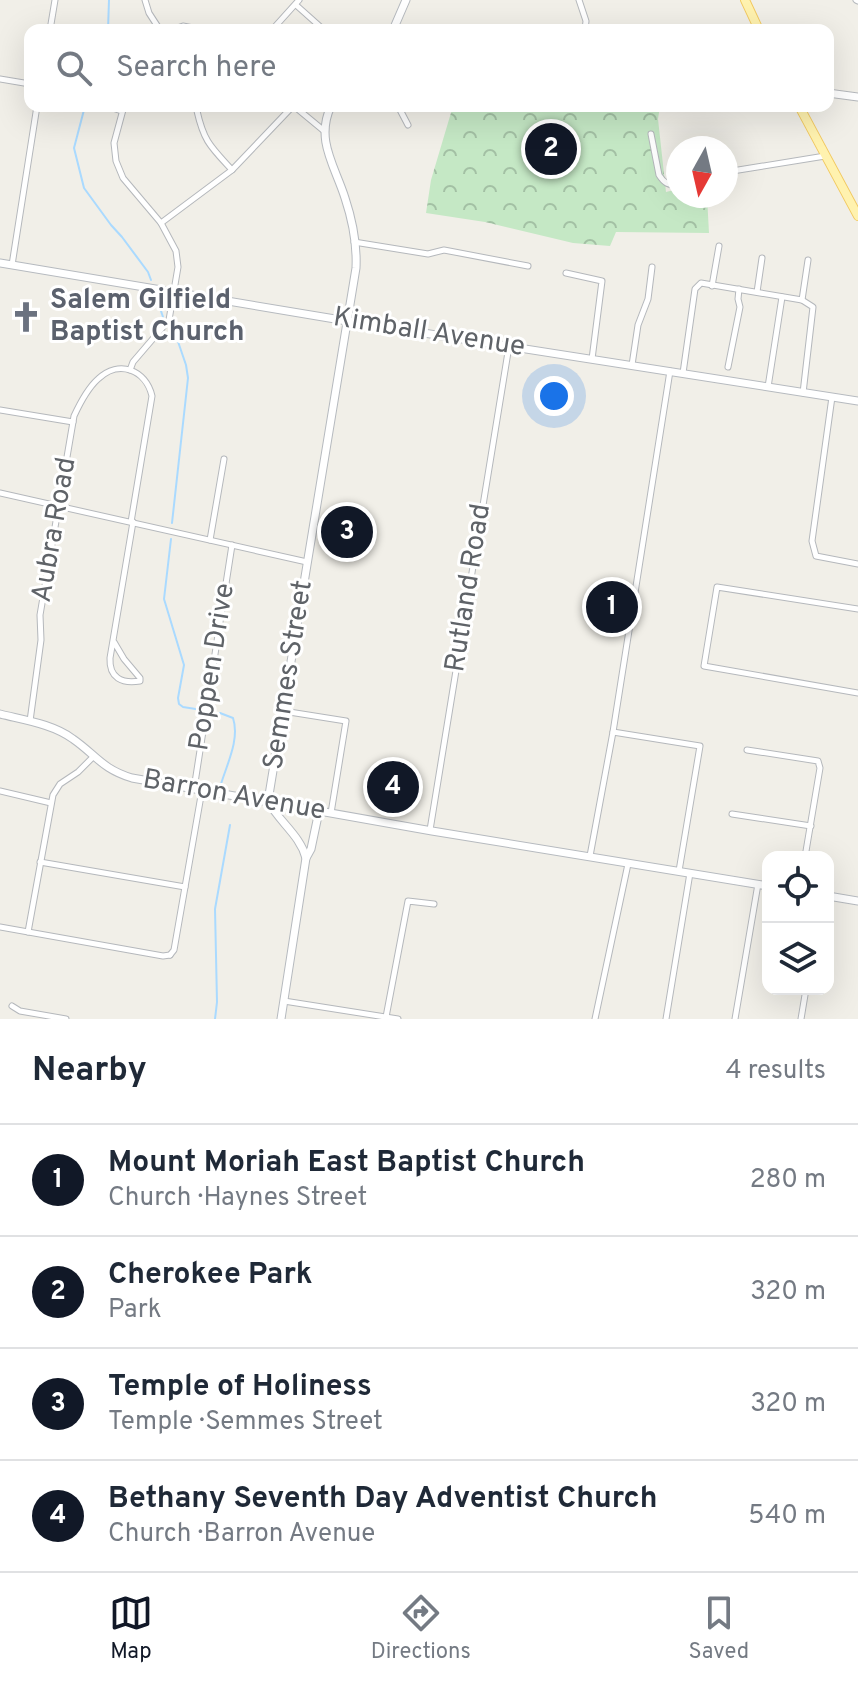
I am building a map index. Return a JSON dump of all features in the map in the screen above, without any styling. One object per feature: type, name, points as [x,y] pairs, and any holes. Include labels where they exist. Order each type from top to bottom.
[{"type":"main road","points":[[396,24],[406,0]]},
{"type":"main road","points":[[745,0],[756,24]]},
{"type":"main road","points":[[834,94],[858,97]]},
{"type":"main road","points":[[323,130],[329,112]]},
{"type":"main road","points":[[802,112],[858,216]]},
{"type":"main road","name":"Semmes Street","points":[[306,858],[299,841],[268,801],[356,268],[347,201],[327,150],[323,130]]},
{"type":"main road","name":"Kimball Avenue","points":[[0,263],[858,401]]},
{"type":"main road","name":"Barron Avenue","points":[[0,714],[67,734],[111,770],[132,778],[762,885]]},
{"type":"main road","points":[[281,1019],[306,858],[311,849],[319,811]]},
{"type":"main road","points":[[834,897],[858,901]]},
{"type":"street","points":[[51,24],[55,0]]},
{"type":"street","points":[[145,0],[156,24]]},
{"type":"street","points":[[579,0],[586,24]]},
{"type":"street","points":[[277,24],[297,2],[318,24]]},
{"type":"street","points":[[0,79],[24,83]]},
{"type":"street","points":[[12,265],[36,112]]},
{"type":"street","points":[[114,642],[140,681],[123,680],[112,673],[110,662],[152,396],[142,376],[130,370],[133,362],[169,320],[178,267],[176,251],[161,223],[123,178],[116,161],[114,143],[122,112]]},
{"type":"street","points":[[197,112],[202,133],[232,170]]},
{"type":"street","points":[[161,223],[232,170],[288,112]]},
{"type":"street","points":[[301,112],[323,130]]},
{"type":"street","points":[[401,112],[408,125]]},
{"type":"street","points":[[651,134],[659,175],[666,184]]},
{"type":"street","points":[[738,170],[826,156]]},
{"type":"street","points":[[354,242],[428,254],[444,250],[528,266]]},
{"type":"street","points":[[712,286],[719,246]]},
{"type":"street","points":[[757,292],[762,258]]},
{"type":"street","points":[[802,300],[808,260]]},
{"type":"street","points":[[632,365],[638,325],[648,299],[652,267]]},
{"type":"street","points":[[566,273],[602,281],[592,359]]},
{"type":"street","points":[[683,373],[695,289],[701,283],[740,289],[802,300],[813,307],[803,393]]},
{"type":"street","points":[[728,367],[740,307],[740,289]]},
{"type":"street","points":[[768,387],[782,297]]},
{"type":"street","name":"Rutland Road","points":[[430,830],[509,345]]},
{"type":"street","name":"Aubra Road","points":[[30,721],[41,640],[40,615],[73,422],[80,403],[100,377],[108,372],[130,370]]},
{"type":"street","points":[[590,856],[613,732],[670,371]]},
{"type":"street","points":[[832,397],[812,541],[816,556],[858,564]]},
{"type":"street","points":[[0,410],[73,422]]},
{"type":"street","name":"Poppen Drive","points":[[210,540],[224,459]]},
{"type":"street","points":[[0,493],[307,562]]},
{"type":"street","name":"Poppen Drive","points":[[28,932],[172,957],[185,887],[232,545]]},
{"type":"street","points":[[858,609],[717,587],[704,666],[858,693]]},
{"type":"street","points":[[283,711],[346,721],[331,813]]},
{"type":"street","points":[[613,732],[700,746],[678,872]]},
{"type":"street","points":[[747,750],[818,761],[820,768],[806,851]]},
{"type":"street","points":[[0,927],[28,932],[55,790],[93,757]]},
{"type":"street","points":[[0,791],[51,803]]},
{"type":"street","points":[[732,814],[811,826]]},
{"type":"street","points":[[40,862],[185,887]]},
{"type":"street","points":[[595,1019],[628,864]]},
{"type":"street","points":[[666,1019],[690,873]]},
{"type":"street","points":[[735,1019],[758,884]]},
{"type":"street","points":[[386,1017],[408,901],[434,904]]},
{"type":"street","points":[[801,1019],[805,995]]},
{"type":"street","points":[[284,1001],[369,1017],[398,1019]]},
{"type":"street","points":[[12,1006],[20,1011],[66,1019]]},
{"type":"green space","points":[[451,112],[659,112],[666,208],[708,208],[709,233],[616,232],[610,246],[573,243],[485,222],[426,213],[431,180]]},
{"type":"waterway","points":[[108,24],[109,0]]},
{"type":"waterway","points":[[83,112],[74,148],[84,188],[151,280]]},
{"type":"waterway","points":[[156,296],[163,317]]},
{"type":"waterway","points":[[172,523],[188,378],[173,327]]},
{"type":"waterway","points":[[171,539],[164,599],[184,665],[179,704],[202,710]]},
{"type":"waterway","points":[[220,713],[233,718],[235,726],[232,751],[221,784]]},
{"type":"waterway","points":[[215,1019],[215,909],[230,825]]},
{"type":"place","name":"Cherokee Park","points":[[551,149]]},
{"type":"place","name":"Salem Gilfield Baptist Church","points":[[26,317]]},
{"type":"place","name":"Temple of Holiness","points":[[347,532]]},
{"type":"place","name":"Mount Moriah East Baptist Church","points":[[612,607]]},
{"type":"place","name":"Bethany Seventh Day Adventist Church","points":[[393,787]]}]
